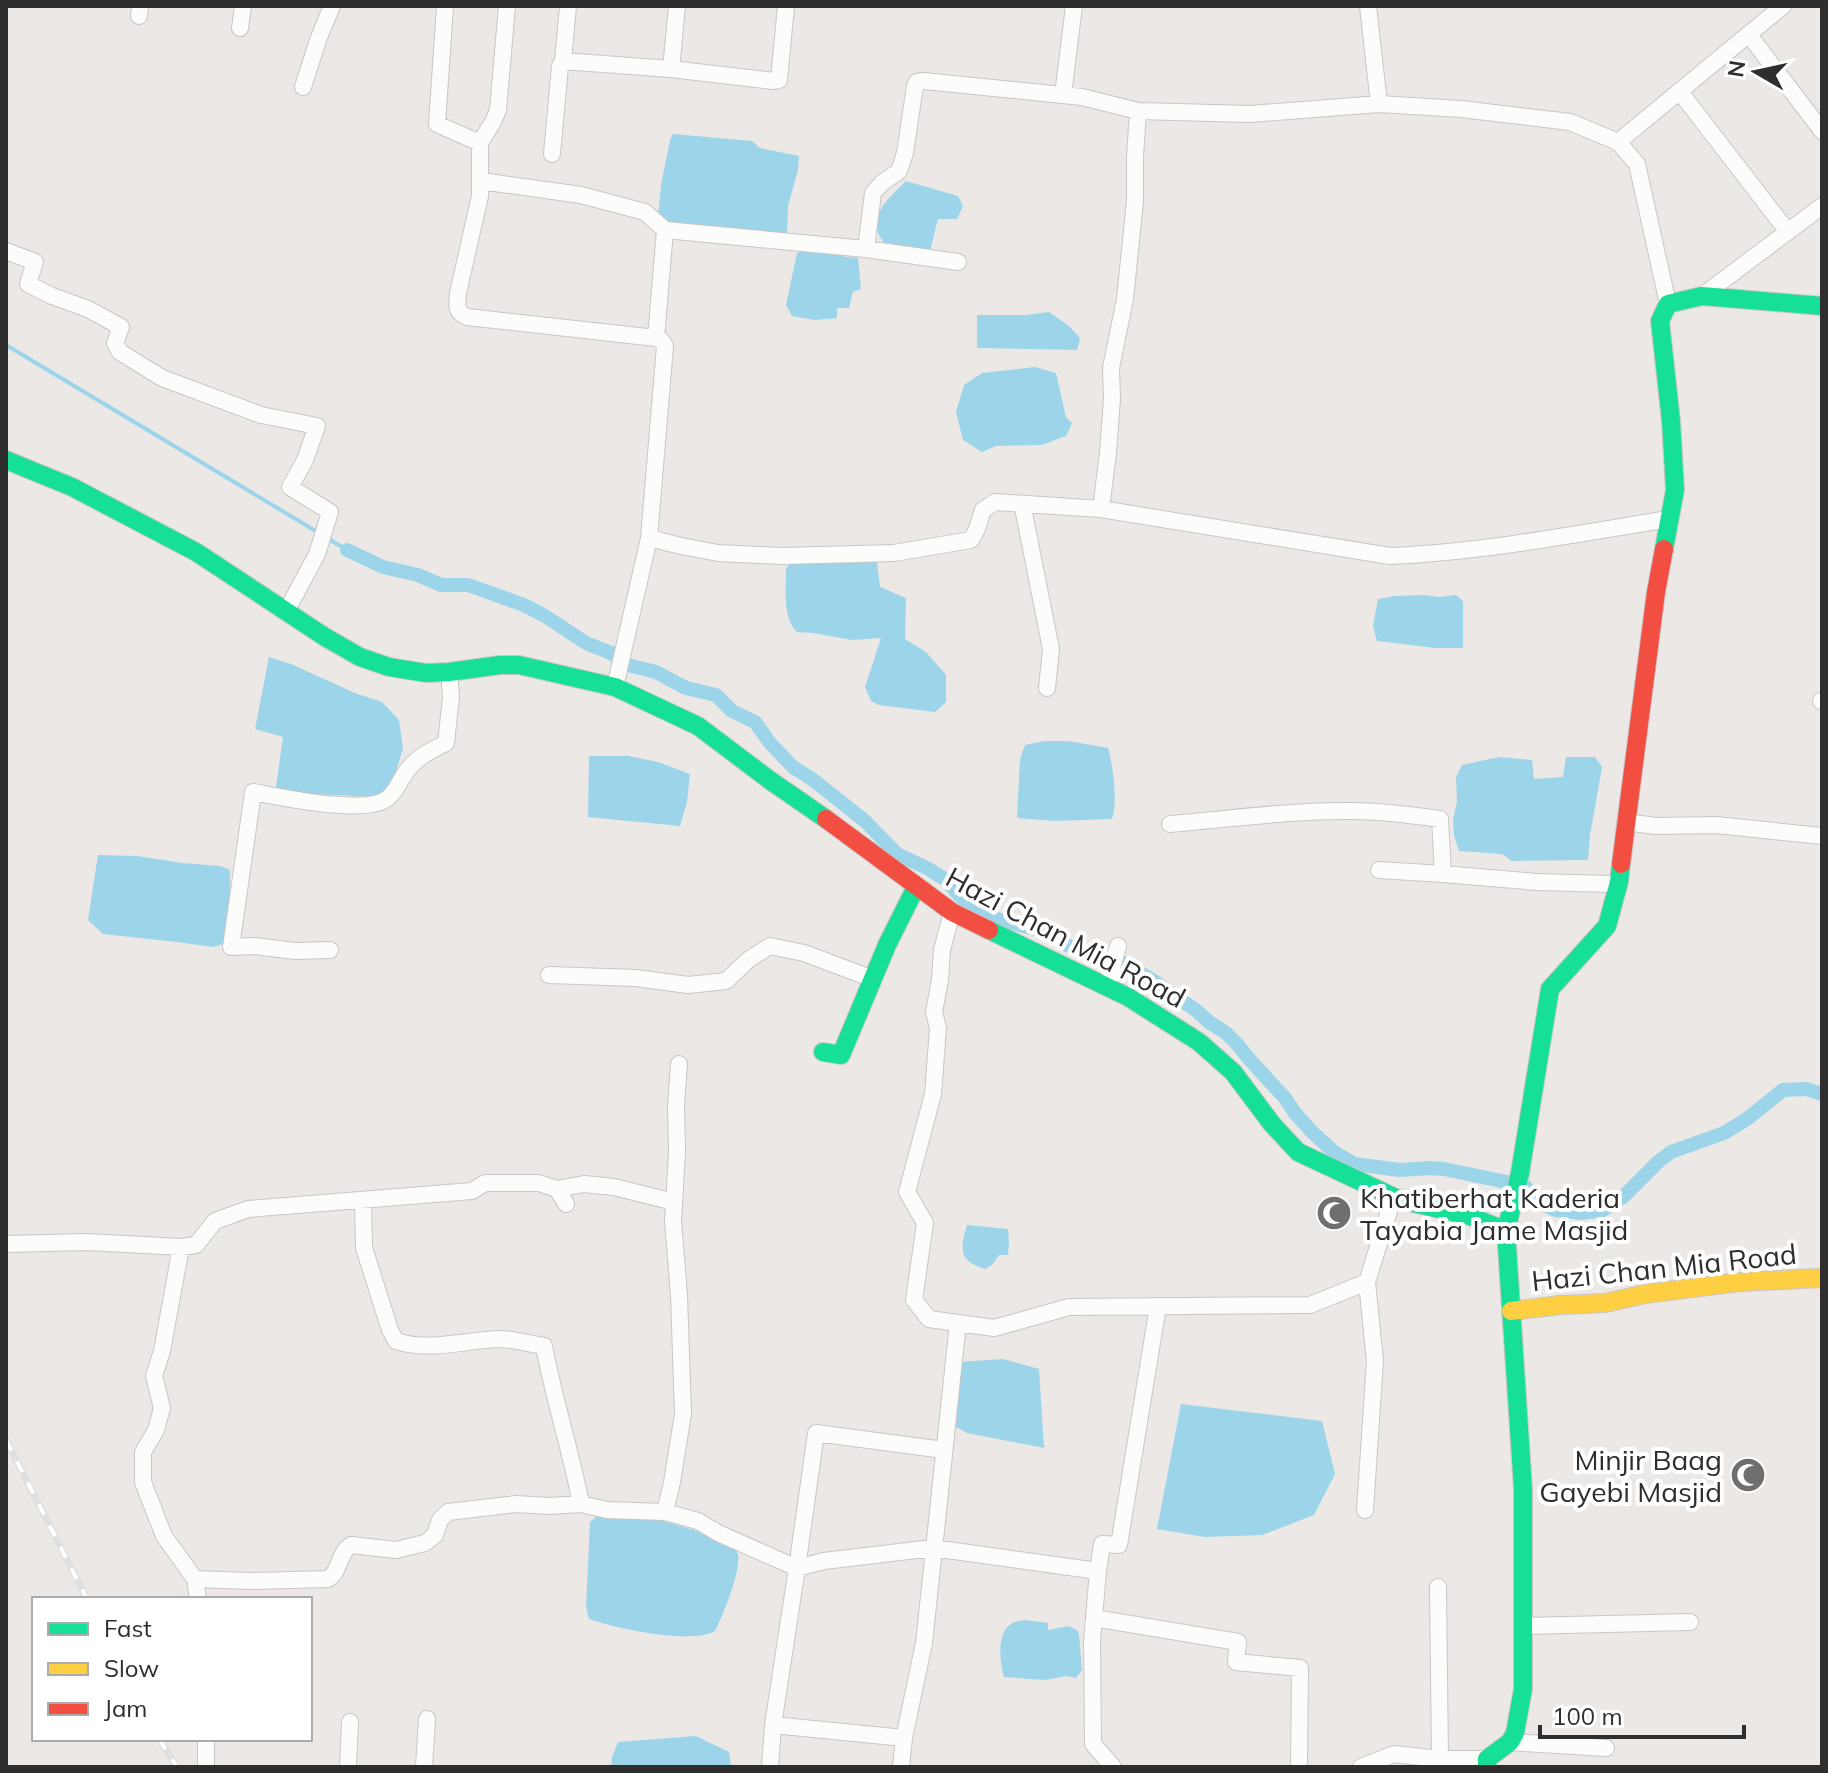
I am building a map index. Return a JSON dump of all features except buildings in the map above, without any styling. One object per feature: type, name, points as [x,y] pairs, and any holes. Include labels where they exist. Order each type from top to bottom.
[{"type":"street","points":[[240,28],[243,6]]},
{"type":"street","points":[[303,87],[332,6]]},
{"type":"street","points":[[445,6],[437,124],[480,143]]},
{"type":"street","points":[[507,6],[498,110],[480,143],[481,181],[458,293],[460,315],[656,338],[665,346],[649,538],[615,687]]},
{"type":"street","points":[[552,154],[568,6]]},
{"type":"street","points":[[671,69],[677,6]]},
{"type":"street","points":[[563,61],[779,80],[786,6]]},
{"type":"street","points":[[1063,95],[1074,6]]},
{"type":"street","points":[[1368,6],[1379,104]]},
{"type":"street","points":[[1618,142],[1783,6]]},
{"type":"street","points":[[1749,35],[1822,131]]},
{"type":"street","points":[[866,249],[873,193],[899,171],[915,86],[917,82],[924,81],[1082,97],[1138,111],[1250,114],[1379,104],[1461,109],[1570,122],[1618,142],[1637,164],[1668,304],[1660,321],[1675,490],[1656,592],[1619,882],[1607,926],[1550,989],[1520,1173],[1506,1231],[1523,1489],[1523,1689],[1515,1733],[1510,1742],[1487,1763],[1394,1754],[1369,1765]]},
{"type":"street","points":[[1680,92],[1788,232]]},
{"type":"street","points":[[1101,509],[1112,399],[1111,368],[1125,299],[1135,201],[1138,111]]},
{"type":"street","points":[[481,181],[581,195],[645,212],[665,230],[866,249],[958,262]]},
{"type":"street","points":[[1702,296],[1822,206]]},
{"type":"street","points":[[656,338],[665,230]]},
{"type":"street","points":[[6,251],[35,262],[28,284],[88,309],[121,327],[115,343],[120,352],[162,378],[261,415],[317,426],[305,460],[290,487],[330,512],[317,554],[286,612]]},
{"type":"street","points":[[1668,304],[1702,296],[1822,306]]},
{"type":"street","name":"Hazi Chan Mia Road","points":[[6,460],[72,487],[196,552],[360,657],[389,667],[426,673],[519,665],[615,687],[698,726],[952,912],[1128,997],[1199,1042],[1233,1072],[1272,1124],[1298,1152],[1400,1200],[1470,1216],[1506,1231]]},
{"type":"street","points":[[649,538],[718,553],[782,556],[894,553],[971,540],[983,510],[995,502],[1101,509],[1390,556],[1544,539],[1669,519]]},
{"type":"street","points":[[1025,504],[1023,508],[1051,649],[1047,688]]},
{"type":"street","points":[[330,950],[231,947],[253,792],[329,805],[380,804],[391,796],[409,767],[446,743],[451,697],[449,672]]},
{"type":"street","points":[[1170,824],[1273,814],[1354,811],[1440,819],[1443,874]]},
{"type":"street","points":[[1625,822],[1656,826],[1716,825],[1822,836]]},
{"type":"street","points":[[1379,870],[1537,882],[1619,882]]},
{"type":"street","points":[[823,1052],[841,1055],[916,887]]},
{"type":"street","points":[[952,912],[942,950],[934,1012],[938,1028],[933,1094],[907,1192],[925,1223],[914,1300],[929,1319],[994,1328],[1069,1307],[1310,1305],[1367,1282]]},
{"type":"street","points":[[549,975],[636,978],[688,985],[726,981],[748,960],[770,946],[804,953],[873,979]]},
{"type":"street","points":[[1107,987],[1118,946]]},
{"type":"street","points":[[665,1512],[683,1414],[673,1221],[679,1064]]},
{"type":"street","points":[[6,1244],[87,1242],[181,1247],[196,1245],[215,1221],[248,1209],[472,1191],[485,1183],[539,1183],[557,1189],[584,1184],[614,1187],[674,1202]]},
{"type":"street","points":[[557,1189],[566,1204]]},
{"type":"street","points":[[1365,1510],[1375,1361],[1367,1282],[1391,1205],[1400,1200]]},
{"type":"street","points":[[363,1201],[364,1248],[396,1341],[408,1345],[501,1339],[544,1346],[581,1504]]},
{"type":"street","points":[[181,1247],[162,1351],[154,1376],[162,1408],[156,1430],[143,1452],[143,1482],[164,1536],[195,1579],[198,1597]]},
{"type":"street","name":"Hazi Chan Mia Road","points":[[1511,1311],[1605,1303],[1645,1294],[1739,1282],[1822,1278]]},
{"type":"street","points":[[1113,1767],[1093,1744],[1092,1641],[1098,1571],[1102,1544],[1119,1545],[1158,1306]]},
{"type":"street","points":[[901,1767],[924,1643],[958,1323]]},
{"type":"street","points":[[770,1767],[773,1725],[816,1433],[944,1450]]},
{"type":"street","points":[[195,1579],[328,1579],[334,1575],[346,1547],[351,1545],[396,1550],[425,1543],[435,1535],[440,1520],[448,1512],[516,1504],[581,1504],[607,1510],[665,1512],[698,1521],[797,1568],[824,1561],[933,1548],[1098,1571]]},
{"type":"street","points":[[1438,1587],[1440,1759]]},
{"type":"street","points":[[1094,1618],[1238,1642],[1236,1662],[1300,1668],[1299,1767]]},
{"type":"street","points":[[1523,1626],[1690,1622]]},
{"type":"street","points":[[424,1767],[427,1719]]},
{"type":"street","points":[[348,1767],[350,1722]]},
{"type":"street","points":[[773,1725],[904,1738]]},
{"type":"street","points":[[206,1741],[206,1767]]},
{"type":"street","points":[[1510,1742],[1606,1748]]},
{"type":"water","points":[[673,134],[752,141],[760,148],[799,156],[788,206],[787,235],[702,231],[658,218],[661,185]]},
{"type":"water","points":[[906,181],[958,196],[963,206],[957,219],[938,219],[930,251],[885,246],[877,229],[878,214]]},
{"type":"water","points":[[813,247],[858,258],[861,289],[853,292],[849,308],[837,308],[837,318],[815,320],[792,316],[786,305],[797,253]]},
{"type":"water","points":[[1049,312],[1080,338],[1077,350],[977,348],[977,315]]},
{"type":"water","points":[[1035,367],[1056,373],[1066,417],[1072,423],[1066,436],[1042,445],[996,446],[982,452],[963,440],[956,412],[964,385],[982,373]]},
{"type":"water","points":[[796,559],[877,562],[880,587],[906,598],[905,639],[926,652],[946,675],[946,702],[935,712],[879,705],[871,701],[865,687],[881,638],[852,640],[797,632],[789,618],[786,593],[786,568]]},
{"type":"water","points":[[1456,595],[1463,601],[1463,648],[1377,641],[1373,626],[1378,599]]},
{"type":"water","points":[[269,657],[382,702],[399,720],[403,748],[392,784],[376,797],[293,793],[276,787],[283,737],[255,729]]},
{"type":"water","points":[[1068,741],[1108,748],[1115,793],[1112,819],[1054,821],[1017,818],[1020,759],[1025,745]]},
{"type":"water","points":[[589,756],[628,756],[658,762],[690,774],[680,826],[588,817]]},
{"type":"water","points":[[1499,757],[1532,760],[1534,779],[1563,777],[1566,757],[1595,757],[1602,767],[1588,860],[1512,861],[1502,854],[1459,851],[1453,819],[1457,802],[1456,777],[1462,765]]},
{"type":"water","points":[[98,855],[137,856],[220,866],[230,870],[230,899],[223,944],[213,947],[103,934],[88,920]]},
{"type":"water","points":[[967,1225],[1008,1229],[1008,1255],[999,1255],[985,1269],[970,1262],[962,1247]]},
{"type":"water","points":[[1003,1359],[1039,1369],[1044,1448],[967,1433],[948,1422],[960,1362]]},
{"type":"water","points":[[1181,1404],[1322,1421],[1335,1474],[1314,1515],[1262,1535],[1205,1537],[1157,1529]]},
{"type":"water","points":[[597,1516],[655,1520],[697,1531],[734,1548],[738,1554],[737,1571],[715,1631],[704,1635],[672,1636],[616,1627],[589,1619],[586,1607],[590,1522]]},
{"type":"water","points":[[1025,1620],[1048,1623],[1048,1630],[1068,1626],[1077,1630],[1082,1670],[1076,1678],[1067,1676],[1045,1680],[1004,1677],[1001,1656],[1003,1634],[1011,1624]]},
{"type":"water","points":[[696,1736],[729,1752],[731,1767],[611,1767],[618,1742]]},
{"type":"waterway","points":[[6,345],[319,533]]},
{"type":"waterway","points":[[327,538],[347,550]]},
{"type":"waterway","points":[[347,550],[383,567],[418,575],[441,585],[468,585],[524,605],[628,665],[656,672],[686,688],[716,695],[732,711],[755,722],[793,767],[865,821],[897,854],[946,880],[985,916],[1051,933],[1067,945],[1105,960],[1123,963],[1197,1011],[1237,1044],[1312,1132],[1334,1152],[1354,1164],[1400,1170],[1444,1169],[1525,1186],[1539,1203],[1556,1210],[1581,1213],[1603,1210],[1623,1197],[1671,1152],[1724,1133],[1783,1090],[1806,1089],[1822,1094]]},
{"type":"railway","points":[[6,1440],[86,1597]]},
{"type":"railway","points":[[160,1741],[177,1767]]},
{"type":"traffic: fast","points":[[1664,549],[1675,490],[1660,321],[1668,304],[1702,296],[1822,306]]},
{"type":"traffic: fast","points":[[6,460],[72,487],[196,552],[360,657],[389,667],[426,673],[519,665],[615,687],[698,726],[826,819]]},
{"type":"traffic: fast","points":[[1487,1767],[1487,1759],[1510,1742],[1515,1733],[1523,1689],[1523,1489],[1506,1231],[1520,1173],[1550,989],[1607,926],[1621,864]]},
{"type":"traffic: fast","points":[[823,1052],[841,1055],[887,945],[916,887]]},
{"type":"traffic: fast","points":[[989,930],[1128,997],[1199,1042],[1233,1072],[1272,1124],[1298,1152],[1400,1200],[1470,1216],[1506,1231]]},
{"type":"traffic: slow","points":[[1511,1311],[1605,1303],[1645,1294],[1739,1282],[1822,1278]]},
{"type":"traffic: jam","points":[[1621,864],[1664,549]]},
{"type":"traffic: jam","points":[[826,819],[952,912],[989,930]]},
{"type":"place","name":"Khatiberhat Kaderia Tayabia Jame Masjid","points":[[1334,1213]]},
{"type":"place","name":"Minjir Baag Gayebi Masjid","points":[[1748,1475]]}]
